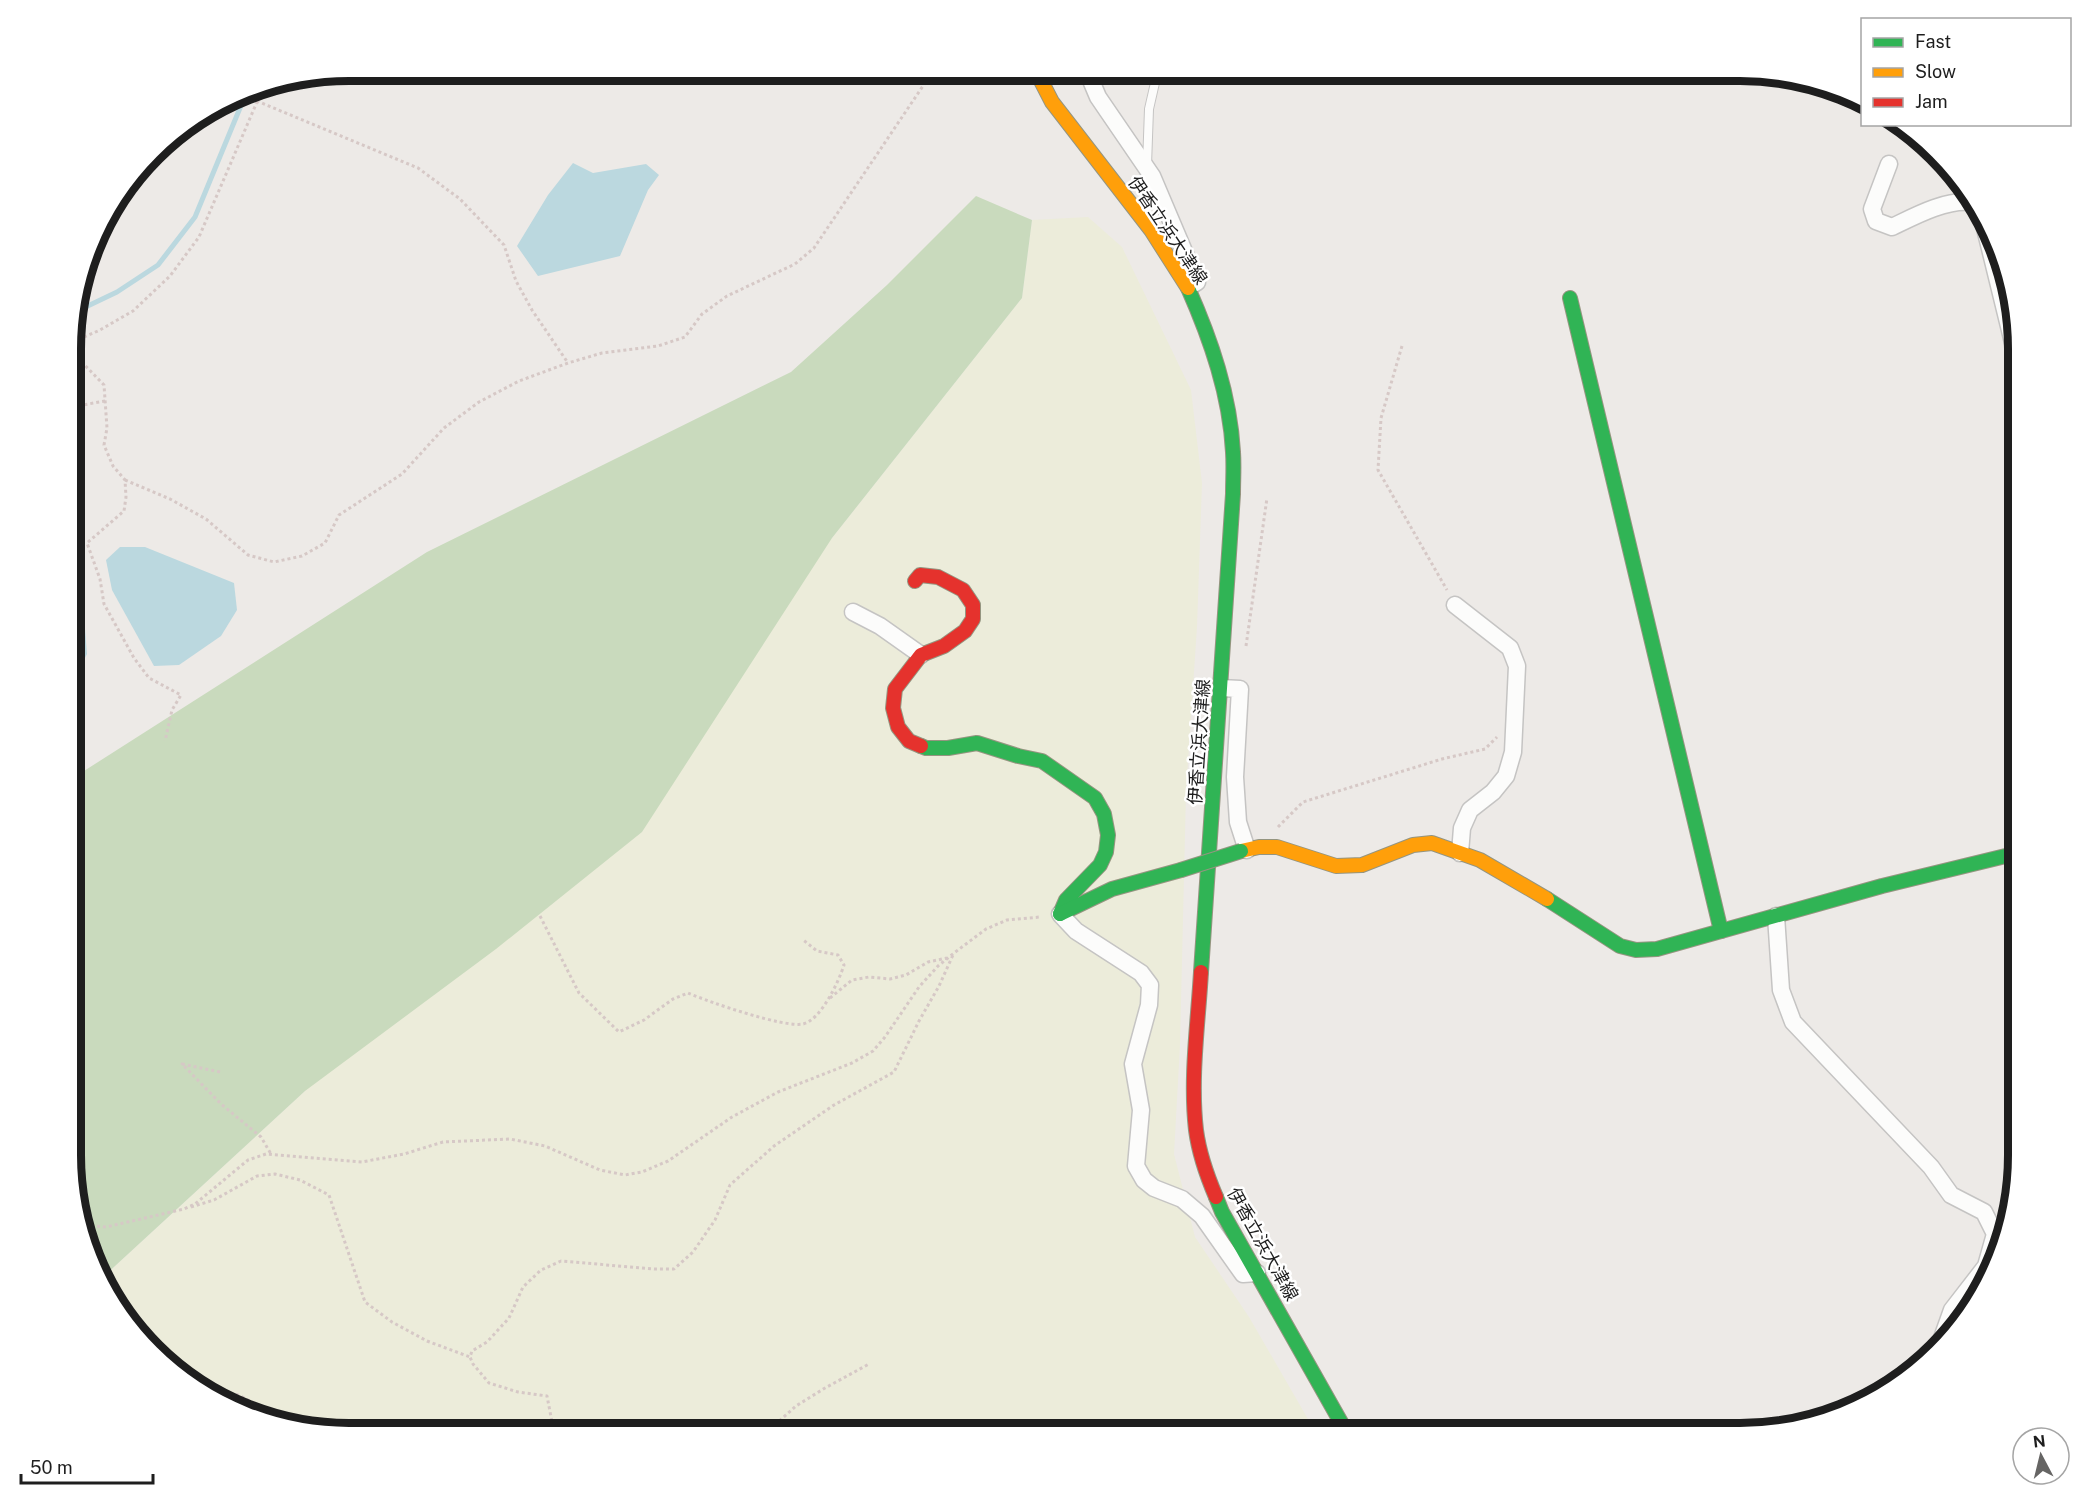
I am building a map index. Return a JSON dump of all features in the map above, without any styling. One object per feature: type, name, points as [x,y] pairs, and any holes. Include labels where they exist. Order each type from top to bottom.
[{"type":"street","name":"伊香立浜大津線","points":[[1041,81],[1052,102],[1151,230],[1188,287],[1208,334],[1223,386],[1233,451],[1233,494],[1194,1077],[1196,1131],[1205,1171],[1222,1212],[1341,1423]]},
{"type":"street","points":[[1091,81],[1098,97],[1152,176],[1197,282],[1188,287]]},
{"type":"street","points":[[1889,164],[1872,209],[1876,221],[1892,227],[1924,212],[1964,202]]},
{"type":"street","points":[[1993,259],[2006,314]]},
{"type":"street","points":[[1570,298],[1721,931]]},
{"type":"street","points":[[915,581],[920,575],[938,577],[963,590],[973,605],[974,619],[965,631],[944,646],[921,655],[895,689],[893,708],[898,727],[909,741],[926,748],[948,748],[977,743],[1042,761],[1095,798],[1104,814],[1108,835],[1106,852],[1100,865],[1066,900],[1060,914]]},
{"type":"street","points":[[1455,605],[1510,648],[1517,666],[1513,752],[1506,776],[1493,792],[1470,810],[1462,828],[1460,853]]},
{"type":"street","points":[[853,612],[880,626],[921,655]]},
{"type":"street","points":[[1221,688],[1240,689],[1235,777],[1238,822],[1248,850]]},
{"type":"street","points":[[1060,914],[1112,889],[1248,850],[1277,847],[1336,866],[1362,865],[1413,845],[1432,843],[1480,860],[1526,886],[1620,946],[1636,950],[1657,949],[1882,886],[2008,855]]},
{"type":"street","points":[[1060,914],[1076,931],[1141,973],[1150,985],[1149,1005],[1133,1064],[1141,1110],[1136,1166],[1144,1180],[1154,1188],[1182,1199],[1202,1216],[1243,1274],[1257,1273]]},
{"type":"street","points":[[1776,916],[1781,990],[1793,1022],[1931,1167],[1951,1195],[1984,1212],[1995,1234],[1990,1251]]},
{"type":"street","points":[[1946,1326],[1952,1310],[1979,1275]]},
{"type":"lane","points":[[1147,168],[1149,109],[1155,81]]},
{"type":"path","points":[[81,362],[104,386],[107,428],[104,445],[113,466],[125,480],[170,499],[206,519],[248,555],[274,562],[302,556],[325,543],[339,515],[402,474],[444,428],[479,402],[519,381],[568,363],[602,353],[658,346],[685,337],[702,314],[727,296],[795,264],[814,248],[926,81]]},
{"type":"path","points":[[82,338],[133,311],[176,268],[199,237],[259,97]]},
{"type":"path","points":[[253,99],[418,168],[460,199],[504,245],[516,281],[532,310],[568,363]]},
{"type":"path","points":[[1402,346],[1381,418],[1378,470],[1455,605]]},
{"type":"path","points":[[81,405],[105,401]]},
{"type":"path","points":[[125,480],[126,497],[123,511],[87,543],[100,579],[104,604],[134,658],[149,678],[181,695],[172,710],[165,741]]},
{"type":"path","points":[[1245,656],[1267,498]]},
{"type":"path","points":[[1248,850],[1303,802],[1442,759],[1485,749],[1497,738],[1497,727]]},
{"type":"path","points":[[184,1209],[195,1204],[248,1160],[271,1154],[362,1162],[404,1155],[443,1142],[510,1139],[545,1146],[600,1170],[625,1174],[642,1172],[668,1161],[732,1116],[778,1092],[873,1051],[919,987],[938,966],[986,929],[1007,920],[1060,914]]},
{"type":"path","points":[[540,916],[579,993],[619,1032],[644,1020],[673,999],[688,993],[785,1023],[804,1024],[816,1016],[841,975],[844,965],[838,955],[817,951],[802,939]]},
{"type":"path","points":[[552,1423],[548,1396],[518,1392],[489,1383],[472,1364],[470,1358],[472,1351],[487,1341],[508,1318],[523,1287],[541,1270],[561,1261],[674,1269],[693,1252],[715,1220],[730,1185],[774,1146],[834,1106],[894,1072],[954,953]]},
{"type":"path","points":[[826,1000],[852,980],[869,977],[890,979],[906,975],[928,962],[948,958]]},
{"type":"path","points":[[220,1072],[182,1064],[221,1104],[261,1137],[271,1154]]},
{"type":"path","points":[[90,1226],[106,1227],[205,1204],[257,1176],[276,1174],[300,1180],[329,1195],[365,1302],[392,1322],[428,1341],[470,1358]]},
{"type":"path","points":[[777,1423],[796,1406],[869,1364]]},
{"type":"path","points":[[236,1394],[272,1412]]},
{"type":"green space","points":[[976,196],[1032,220],[1022,298],[832,538],[642,832],[496,949],[305,1091],[109,1272],[95,1241],[86,1207],[81,1155],[81,773],[427,552],[791,372],[887,285]]},
{"type":"green space","points":[[1088,217],[1122,247],[1191,390],[1202,483],[1197,627],[1186,792],[1180,1045],[1174,1154],[1195,1237],[1249,1317],[1310,1423],[349,1423],[314,1421],[263,1409],[215,1387],[186,1368],[136,1318],[109,1272],[305,1091],[832,538],[1022,298],[1032,220]]},
{"type":"water","points":[[573,163],[593,173],[646,164],[659,175],[648,190],[620,256],[538,276],[517,246],[548,195]]},
{"type":"water","points":[[120,547],[145,547],[234,583],[237,610],[221,636],[179,665],[154,666],[112,590],[106,560]]},
{"type":"water","points":[[81,578],[87,654],[81,666]]},
{"type":"waterway","points":[[84,308],[117,292],[158,265],[195,217],[242,104]]},
{"type":"traffic: fast","points":[[1188,288],[1212,348],[1224,389],[1231,431],[1233,462],[1233,494],[1201,972]]},
{"type":"traffic: fast","points":[[1570,298],[1721,931]]},
{"type":"traffic: fast","points":[[921,746],[948,748],[977,743],[1042,761],[1095,798],[1104,814],[1108,835],[1106,852],[1100,865],[1066,900],[1060,914]]},
{"type":"traffic: fast","points":[[1181,870],[1241,851]]},
{"type":"traffic: fast","points":[[1547,899],[1620,946],[1636,950],[1657,949],[1882,886],[2008,855]]},
{"type":"traffic: fast","points":[[1060,914],[1112,889],[1181,870]]},
{"type":"traffic: fast","points":[[1216,1197],[1222,1212],[1341,1423]]},
{"type":"traffic: slow","points":[[1041,81],[1052,102],[1151,230],[1188,288]]},
{"type":"traffic: slow","points":[[1241,851],[1259,847],[1277,847],[1336,866],[1362,865],[1413,845],[1432,843],[1480,860],[1547,899]]},
{"type":"traffic: jam","points":[[915,581],[920,575],[938,577],[963,590],[973,605],[973,619],[965,631],[944,646],[921,655],[895,689],[893,708],[898,727],[909,741],[921,746]]},
{"type":"traffic: jam","points":[[1201,972],[1194,1071],[1194,1110],[1199,1147],[1216,1197]]}]
